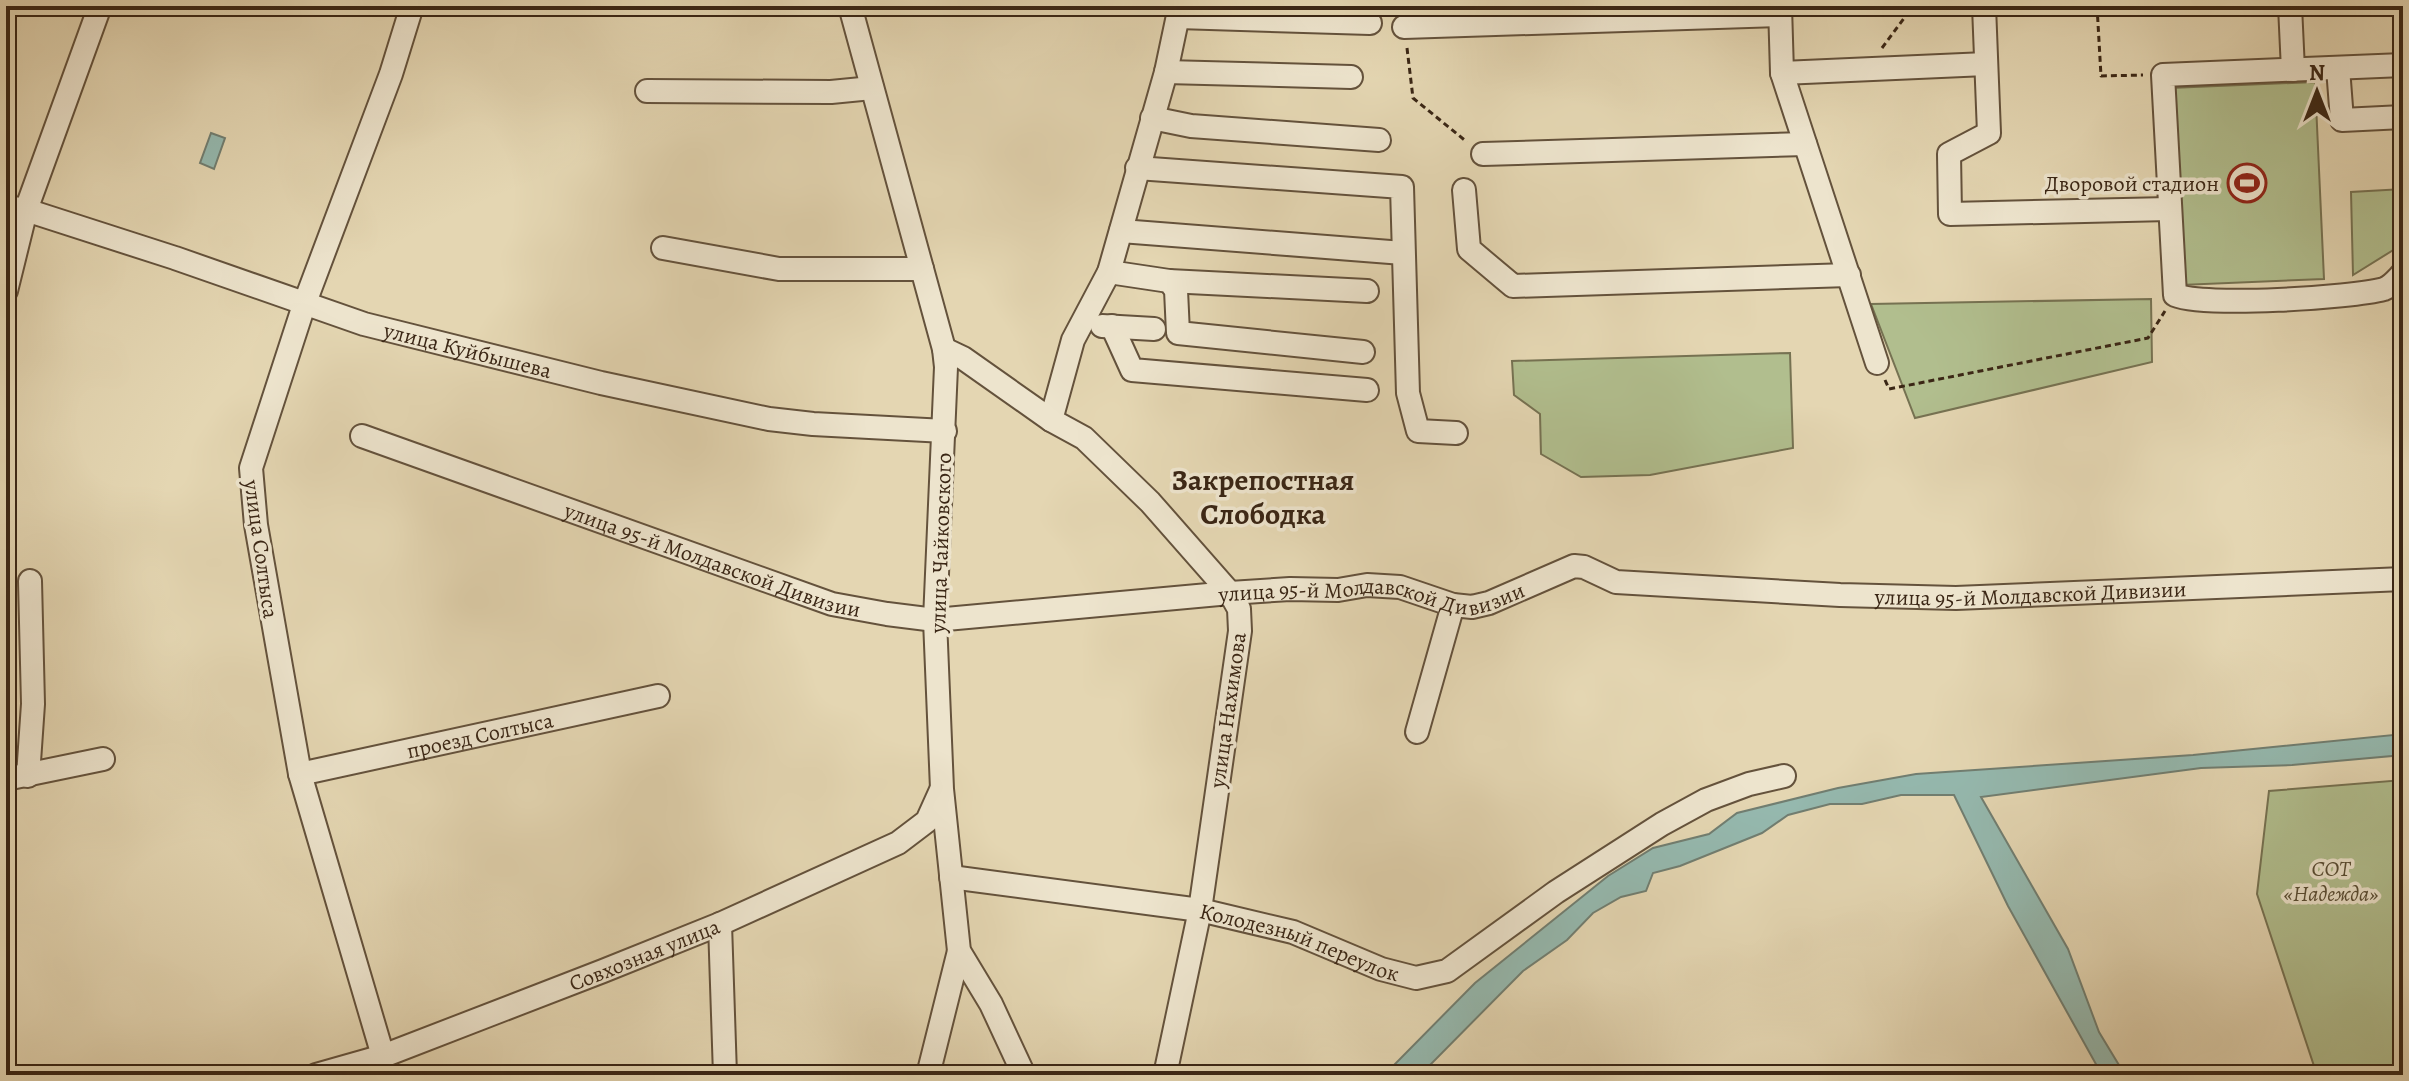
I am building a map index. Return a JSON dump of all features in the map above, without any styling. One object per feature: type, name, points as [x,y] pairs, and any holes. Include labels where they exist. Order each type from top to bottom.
[{"type":"street","points":[[6,291],[16,208],[100,6]]},
{"type":"street","name":"улица Солтыса","points":[[383,1056],[300,774],[256,525],[251,468],[304,305],[391,74],[412,6]]},
{"type":"street","name":"улица Чайковского","points":[[850,6],[944,349],[945,431],[935,620],[942,789],[959,951],[991,1004],[1024,1075]]},
{"type":"street","points":[[1984,6],[1989,133],[1949,154],[1950,214],[2169,209]]},
{"type":"street","points":[[2290,6],[2293,70]]},
{"type":"street","points":[[1051,420],[1073,340],[1109,272],[1166,72],[1179,11],[1370,23]]},
{"type":"street","points":[[1404,27],[1780,11],[1782,73],[1877,363]]},
{"type":"street","points":[[1782,73],[1986,64]]},
{"type":"street","points":[[2403,65],[2163,75],[2175,295],[2188,300],[2214,301],[2351,295],[2389,288],[2403,273]]},
{"type":"street","points":[[2338,68],[2342,120],[2403,117]]},
{"type":"street","points":[[1166,72],[1351,77]]},
{"type":"street","points":[[647,91],[831,92],[872,88]]},
{"type":"street","points":[[1152,118],[1191,126],[1379,140]]},
{"type":"street","points":[[1483,154],[1805,144]]},
{"type":"street","points":[[1137,168],[1402,187],[1408,393],[1418,431],[1456,433]]},
{"type":"street","points":[[1464,190],[1469,249],[1513,286],[1849,275]]},
{"type":"street","name":"улица Куйбышева","points":[[16,208],[175,258],[364,324],[601,383],[769,419],[945,431]]},
{"type":"street","points":[[1121,231],[1403,253]]},
{"type":"street","points":[[663,248],[779,269],[922,269]]},
{"type":"street","points":[[1109,272],[1169,281],[1367,291]]},
{"type":"street","points":[[1169,281],[1176,290],[1178,333],[1363,352]]},
{"type":"street","points":[[1081,324],[1154,329]]},
{"type":"street","points":[[1112,326],[1132,370],[1367,390]]},
{"type":"street","name":"улица Нахимова","points":[[944,349],[963,358],[1051,420],[1084,438],[1150,502],[1230,593],[1239,609],[1240,631],[1200,910],[1165,1075]]},
{"type":"street","name":"улица 95-й Молдавской Дивизии","points":[[362,436],[832,604],[935,620],[1230,593],[1338,590],[1367,585],[1400,587],[1453,605],[1472,607],[1489,603],[1574,566],[1584,567],[1616,582],[1840,595],[1942,597],[2403,579]]},
{"type":"street","points":[[30,581],[33,704],[17,778],[103,759]]},
{"type":"street","points":[[1417,732],[1453,605]]},
{"type":"street","name":"проезд Солтыса","points":[[300,774],[658,696]]},
{"type":"street","name":"Колодезный переулок","points":[[951,877],[1200,910],[1293,932],[1393,972],[1416,978],[1447,971],[1556,892],[1662,824],[1706,800],[1749,784],[1784,776]]},
{"type":"street","name":"Совхозная улица","points":[[316,1075],[383,1056],[720,924],[898,843],[927,821],[942,789]]},
{"type":"street","points":[[720,924],[725,1075]]},
{"type":"street","points":[[928,1075],[959,951]]},
{"type":"path","points":[[1865,69],[1913,6]]},
{"type":"path","points":[[2097,6],[2101,76],[2163,75]]},
{"type":"path","points":[[1404,27],[1413,98],[1483,154]]},
{"type":"path","points":[[1877,363],[1889,389],[2148,338],[2175,295]]},
{"type":"green space","name":"Дворовой стадион","points":[[2315,82],[2324,279],[2181,285],[2170,88]]},
{"type":"green space","points":[[2403,189],[2403,244],[2353,275],[2351,192]]},
{"type":"green space","points":[[2151,299],[2152,362],[1915,418],[1871,304]]},
{"type":"green space","points":[[1790,353],[1793,448],[1650,475],[1581,477],[1541,454],[1540,414],[1514,395],[1512,361]]},
{"type":"green space","name":"СОТ «Надежда»","points":[[2403,780],[2403,1075],[2317,1075],[2257,894],[2269,791]]},
{"type":"water","points":[[211,133],[225,138],[214,169],[200,163]]},
{"type":"water","points":[[2403,734],[2403,755],[2292,765],[2201,768],[1981,797],[2068,949],[2099,1032],[2125,1075],[2102,1075],[2008,906],[1954,795],[1901,795],[1862,804],[1830,804],[1788,815],[1762,833],[1680,866],[1653,873],[1646,891],[1621,897],[1593,913],[1567,940],[1523,971],[1427,1068],[1424,1075],[1390,1075],[1394,1065],[1475,983],[1608,876],[1653,848],[1709,834],[1737,813],[1838,788],[1916,774],[2193,755]]},
{"type":"place","name":"Дворовой стадион","points":[[2247,183]]},
{"type":"district","name":"Закрепостная Слободка","points":[[1263,497]]}]
